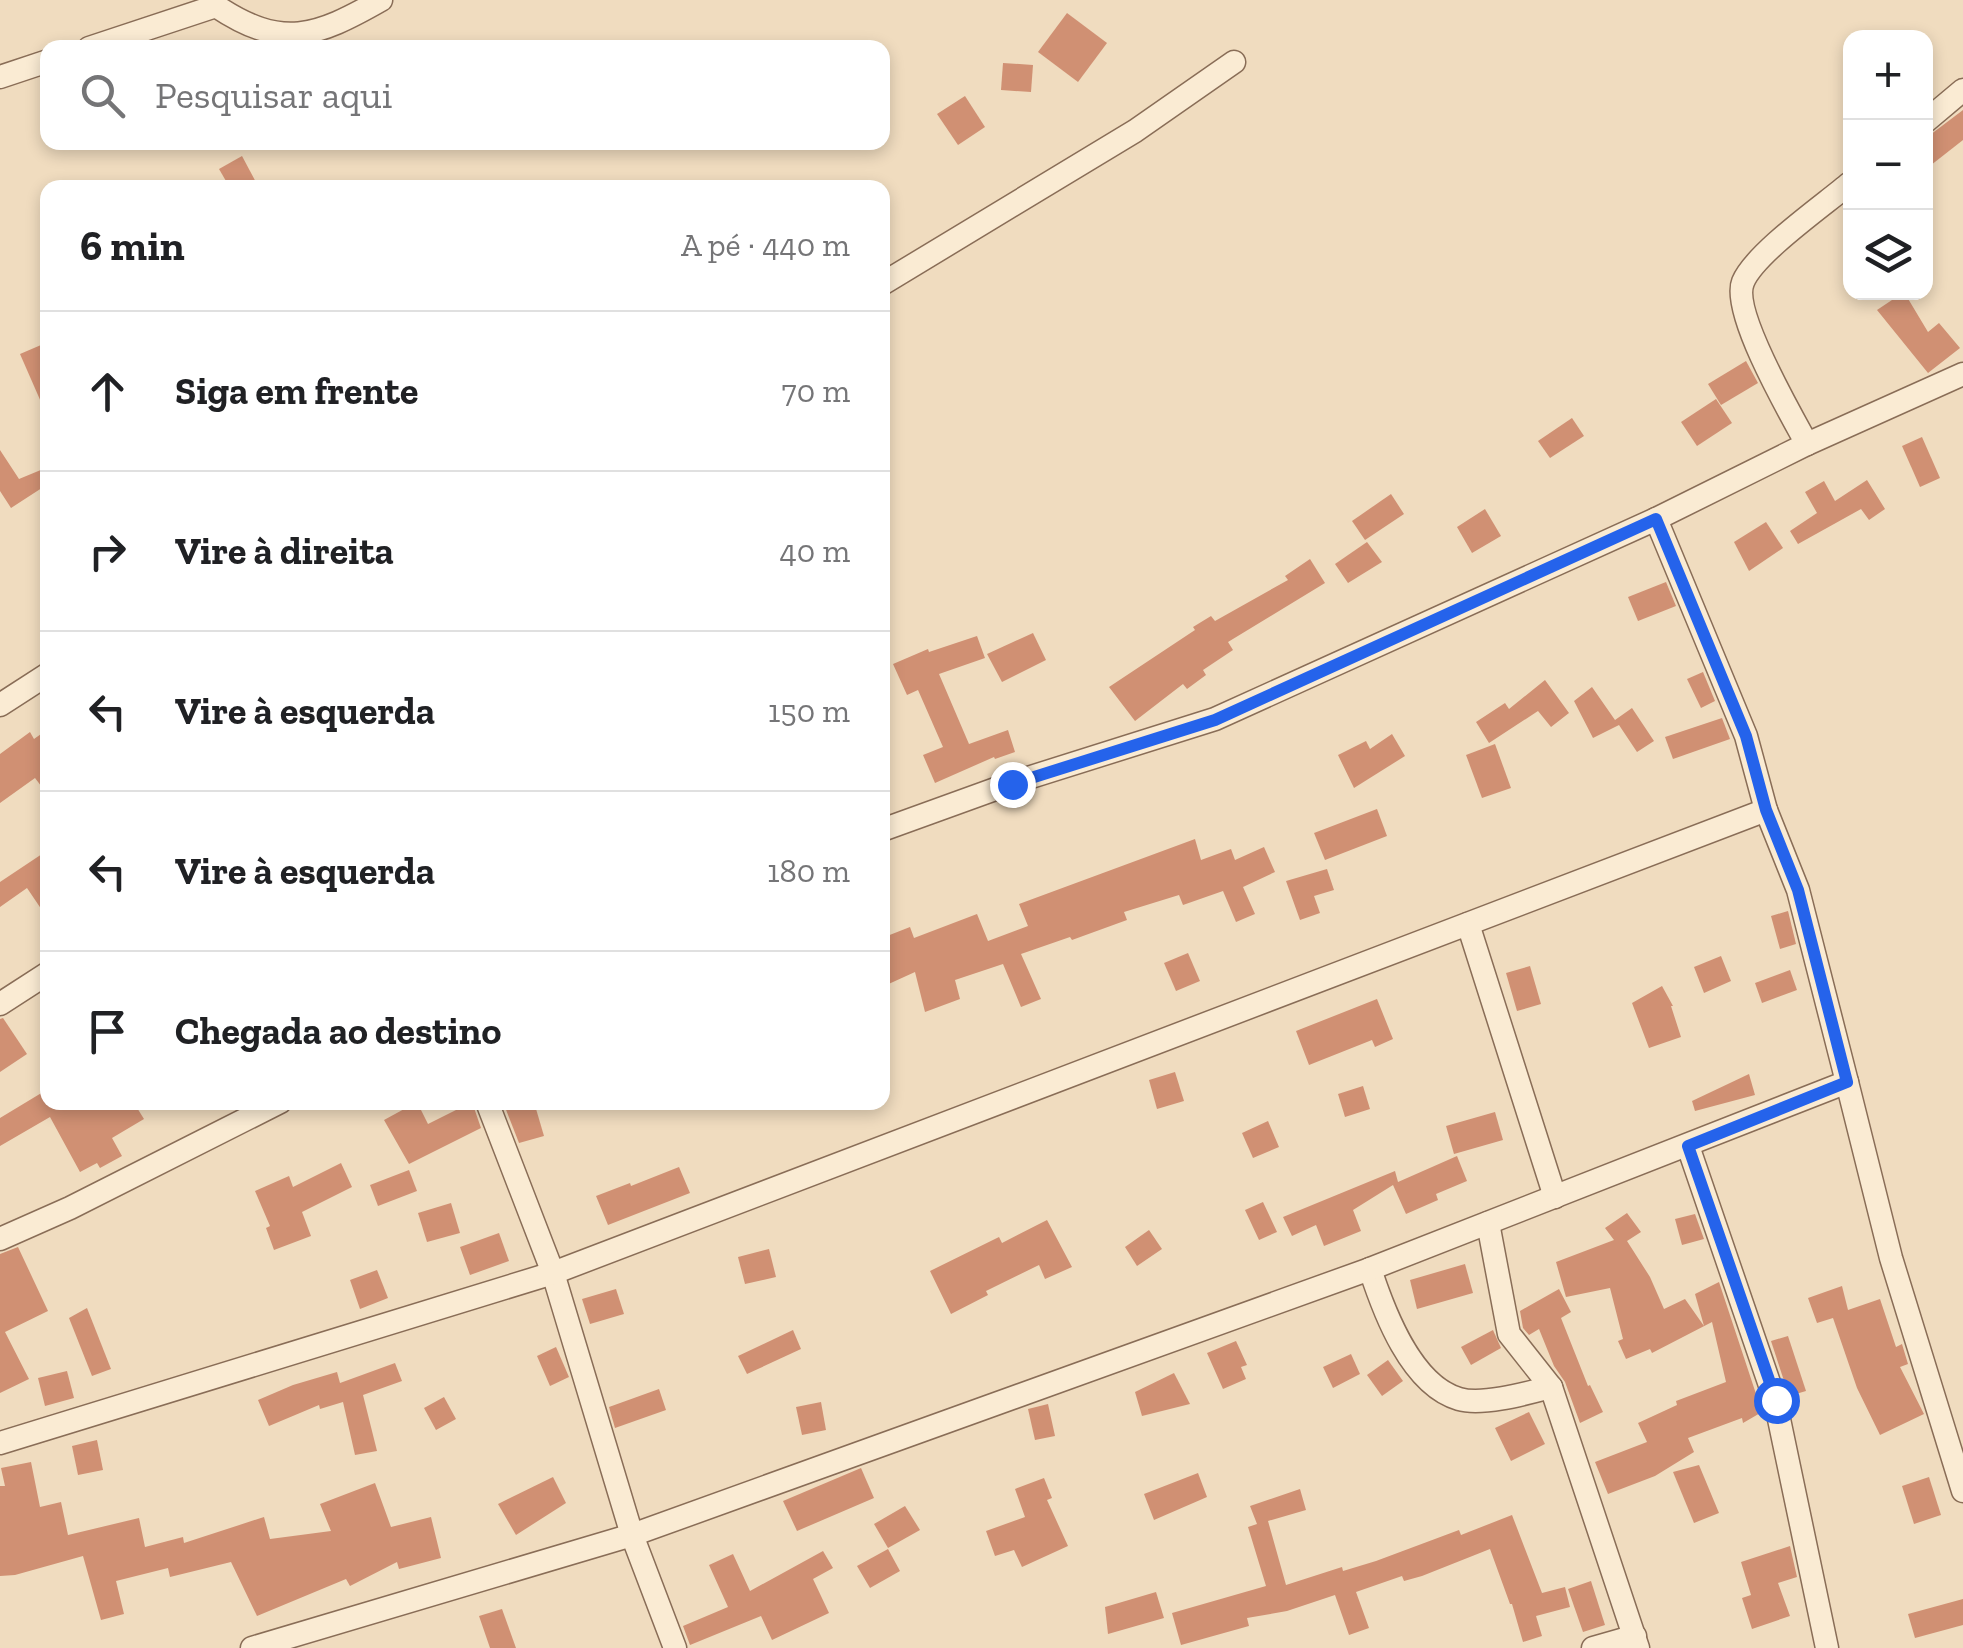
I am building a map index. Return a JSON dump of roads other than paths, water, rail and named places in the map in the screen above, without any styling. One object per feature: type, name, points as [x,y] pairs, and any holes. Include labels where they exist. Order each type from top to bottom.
[{"type":"street","points":[[111,40],[214,3],[245,26],[294,36],[348,18],[381,0]]},
{"type":"street","points":[[890,279],[1134,131],[1234,62]]},
{"type":"street","points":[[0,76],[40,64]]},
{"type":"street","points":[[1927,120],[1963,90]]},
{"type":"street","points":[[1808,444],[1756,342],[1742,302],[1742,283],[1762,258],[1843,189]]},
{"type":"street","points":[[890,827],[1215,720],[1963,374]]},
{"type":"street","points":[[1656,519],[1746,736],[1766,810],[1798,890],[1891,1258],[1963,1491]]},
{"type":"street","points":[[0,705],[40,679]]},
{"type":"street","points":[[0,1443],[552,1273],[1766,810]]},
{"type":"street","points":[[1468,924],[1555,1198]]},
{"type":"street","points":[[0,1004],[40,978]]},
{"type":"street","points":[[252,1648],[292,1644],[632,1535],[1370,1268],[1847,1082]]},
{"type":"street","points":[[0,1239],[264,1110]]},
{"type":"street","points":[[490,1110],[552,1273],[632,1535],[675,1648]]},
{"type":"street","points":[[1688,1146],[1776,1400],[1827,1648]]},
{"type":"street","points":[[1488,1223],[1509,1334],[1551,1388],[1636,1642],[1593,1648]]},
{"type":"street","points":[[1370,1268],[1385,1314],[1433,1386],[1462,1400],[1516,1396],[1551,1388]]}]
